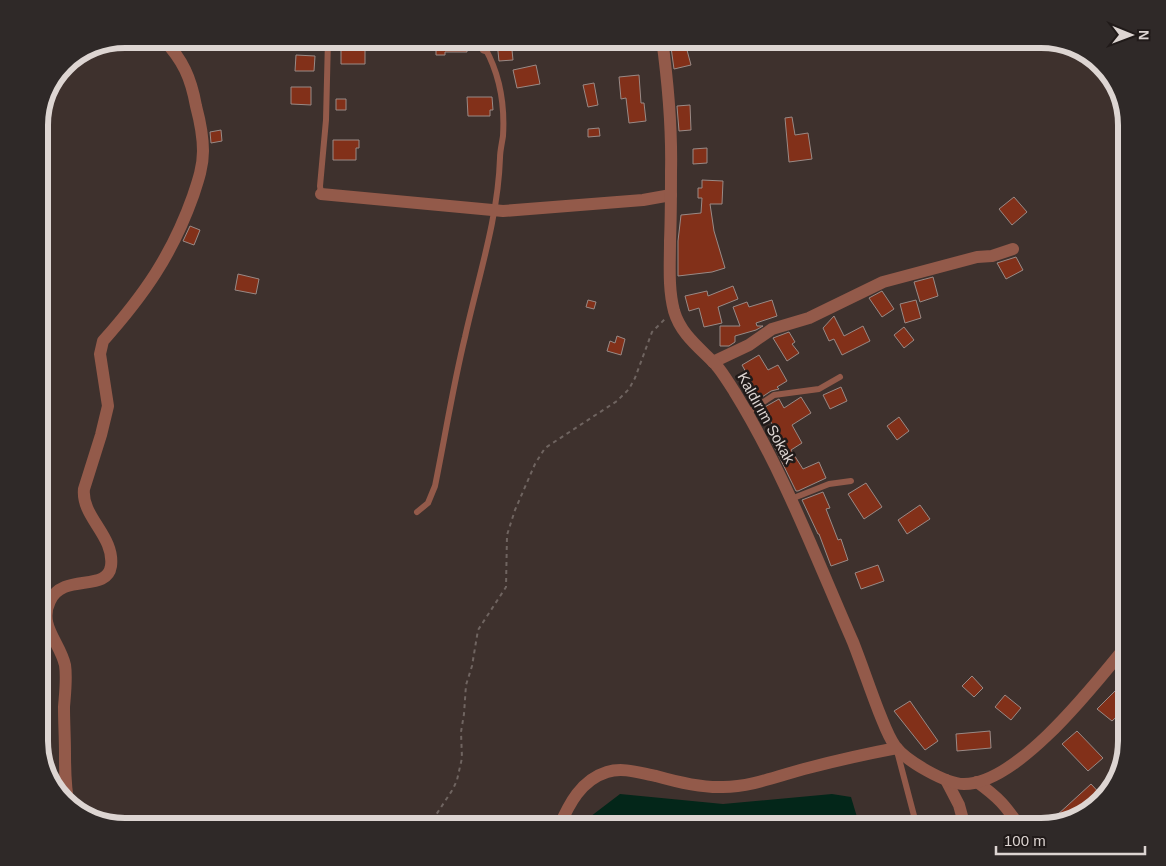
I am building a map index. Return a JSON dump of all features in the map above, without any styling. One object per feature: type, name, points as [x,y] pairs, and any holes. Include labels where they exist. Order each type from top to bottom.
[{"type":"street","points":[[48,606],[50,599],[64,587],[71,584],[98,581],[106,577],[108,573],[110,560],[108,549],[99,527],[83,498],[108,406],[100,354],[104,341],[132,309],[162,265],[177,236],[201,169],[203,152],[202,134],[193,92],[178,54],[172,48]]},
{"type":"street","name":"Kaldırım Sokak","points":[[663,48],[671,126],[670,267],[674,312],[693,344],[713,362],[728,382],[747,413],[791,499],[853,644],[888,734],[896,748],[910,760],[946,780]]},
{"type":"street","points":[[321,194],[494,211],[643,200],[671,195]]},
{"type":"street","points":[[713,362],[739,351],[772,329],[809,318],[883,282],[978,257],[1000,254],[1013,249]]},
{"type":"street","points":[[48,628],[65,666],[66,791]]},
{"type":"street","points":[[946,780],[961,784],[977,782],[1015,762],[1060,724],[1118,656]]},
{"type":"street","points":[[563,818],[578,791],[606,772],[625,770],[697,785],[729,787],[748,784],[833,761],[896,748]]},
{"type":"street","points":[[946,780],[959,805],[963,818]]},
{"type":"street","points":[[977,782],[995,795],[1014,818]]},
{"type":"lane","points":[[321,194],[320,186],[326,120],[328,48]]},
{"type":"lane","points":[[417,512],[428,503],[435,486],[465,336],[494,211],[500,172],[504,125],[502,96],[498,78],[485,48]]},
{"type":"lane","points":[[747,413],[774,395],[819,389],[840,378]]},
{"type":"lane","points":[[791,499],[828,484],[851,481]]},
{"type":"lane","points":[[896,748],[915,818]]},
{"type":"path","points":[[434,818],[458,780],[462,758],[461,732],[466,685],[472,666],[478,630],[506,587],[507,535],[515,510],[535,464],[545,448],[623,396],[635,378],[652,332],[674,312]]},
{"type":"shaded area","points":[[620,794],[723,804],[832,794],[851,797],[857,818],[589,818]]},
{"type":"building","points":[[341,48],[365,48],[365,64],[341,64]]},
{"type":"building","points":[[436,48],[467,48],[467,52],[445,52],[445,55],[436,55]]},
{"type":"building","points":[[498,48],[512,48],[513,60],[499,61]]},
{"type":"building","points":[[671,48],[686,48],[691,65],[674,69]]},
{"type":"building","points":[[296,55],[315,56],[314,71],[295,71]]},
{"type":"building","points":[[536,65],[540,84],[517,88],[513,70]]},
{"type":"building","points":[[639,75],[641,103],[644,103],[646,121],[629,123],[626,98],[621,99],[619,77]]},
{"type":"building","points":[[594,83],[598,105],[588,107],[583,85]]},
{"type":"building","points":[[291,87],[311,87],[311,105],[291,104]]},
{"type":"building","points":[[467,97],[492,97],[493,110],[490,110],[490,116],[468,116]]},
{"type":"building","points":[[336,99],[346,99],[346,110],[336,110]]},
{"type":"building","points":[[690,105],[691,130],[679,131],[677,106]]},
{"type":"building","points":[[792,117],[795,135],[808,133],[812,159],[789,162],[785,118]]},
{"type":"building","points":[[599,128],[600,136],[588,137],[588,129]]},
{"type":"building","points":[[221,130],[222,141],[211,143],[210,132]]},
{"type":"building","points":[[333,140],[359,140],[359,148],[356,148],[356,160],[333,160]]},
{"type":"building","points":[[707,148],[707,163],[693,164],[693,149]]},
{"type":"building","points":[[702,180],[723,181],[722,204],[710,204],[714,231],[725,268],[712,272],[678,276],[678,241],[681,215],[701,213],[702,198],[698,198],[698,188],[702,188]]},
{"type":"building","points":[[1014,197],[1027,212],[1012,225],[999,209]]},
{"type":"building","points":[[190,226],[200,230],[194,245],[183,241]]},
{"type":"building","points":[[1016,257],[1023,270],[1006,279],[997,263]]},
{"type":"building","points":[[238,274],[259,279],[256,294],[235,290]]},
{"type":"building","points":[[933,277],[938,296],[920,302],[914,282]]},
{"type":"building","points":[[733,286],[738,299],[718,307],[722,323],[704,327],[699,308],[689,311],[685,296],[707,291],[708,296]]},
{"type":"building","points":[[882,291],[894,309],[882,317],[869,298]]},
{"type":"building","points":[[588,300],[596,302],[594,309],[586,307]]},
{"type":"building","points":[[772,300],[777,316],[756,323],[757,326],[763,326],[756,330],[735,336],[735,342],[729,346],[720,346],[720,326],[740,326],[733,307],[747,302],[749,307]]},
{"type":"building","points":[[916,300],[921,318],[905,323],[900,304]]},
{"type":"building","points":[[834,316],[844,336],[863,326],[870,341],[842,355],[834,339],[829,341],[823,328]]},
{"type":"building","points":[[904,327],[914,340],[904,348],[894,335]]},
{"type":"building","points":[[789,332],[795,342],[792,344],[799,353],[787,361],[773,338]]},
{"type":"building","points":[[617,336],[625,339],[621,355],[607,351],[610,341],[615,343]]},
{"type":"building","points":[[759,355],[768,370],[778,365],[787,381],[777,387],[779,389],[771,391],[753,403],[744,392],[752,383],[742,365]]},
{"type":"building","points":[[841,387],[847,401],[830,409],[823,395]]},
{"type":"building","points":[[801,397],[811,413],[792,425],[802,443],[791,450],[803,469],[819,462],[826,478],[796,491],[773,444],[781,440],[763,408],[779,399],[784,408]]},
{"type":"building","points":[[899,417],[909,431],[897,440],[887,426]]},
{"type":"building","points":[[866,483],[882,507],[864,519],[848,494]]},
{"type":"building","points":[[823,492],[830,508],[826,509],[838,540],[841,539],[848,560],[831,566],[819,534],[802,500]]},
{"type":"building","points":[[920,505],[930,519],[907,534],[898,520]]},
{"type":"building","points":[[878,565],[884,581],[861,589],[855,573]]},
{"type":"building","points":[[972,676],[983,688],[974,697],[962,686]]},
{"type":"building","points":[[1118,688],[1118,715],[1112,721],[1097,709]]},
{"type":"building","points":[[1005,695],[1021,708],[1011,720],[995,707]]},
{"type":"building","points":[[910,701],[938,741],[925,750],[894,711]]},
{"type":"building","points":[[990,731],[991,748],[957,751],[956,734]]},
{"type":"building","points":[[1077,731],[1103,758],[1088,771],[1062,744]]},
{"type":"building","points":[[1091,784],[1099,793],[1076,811],[1056,816]]}]
